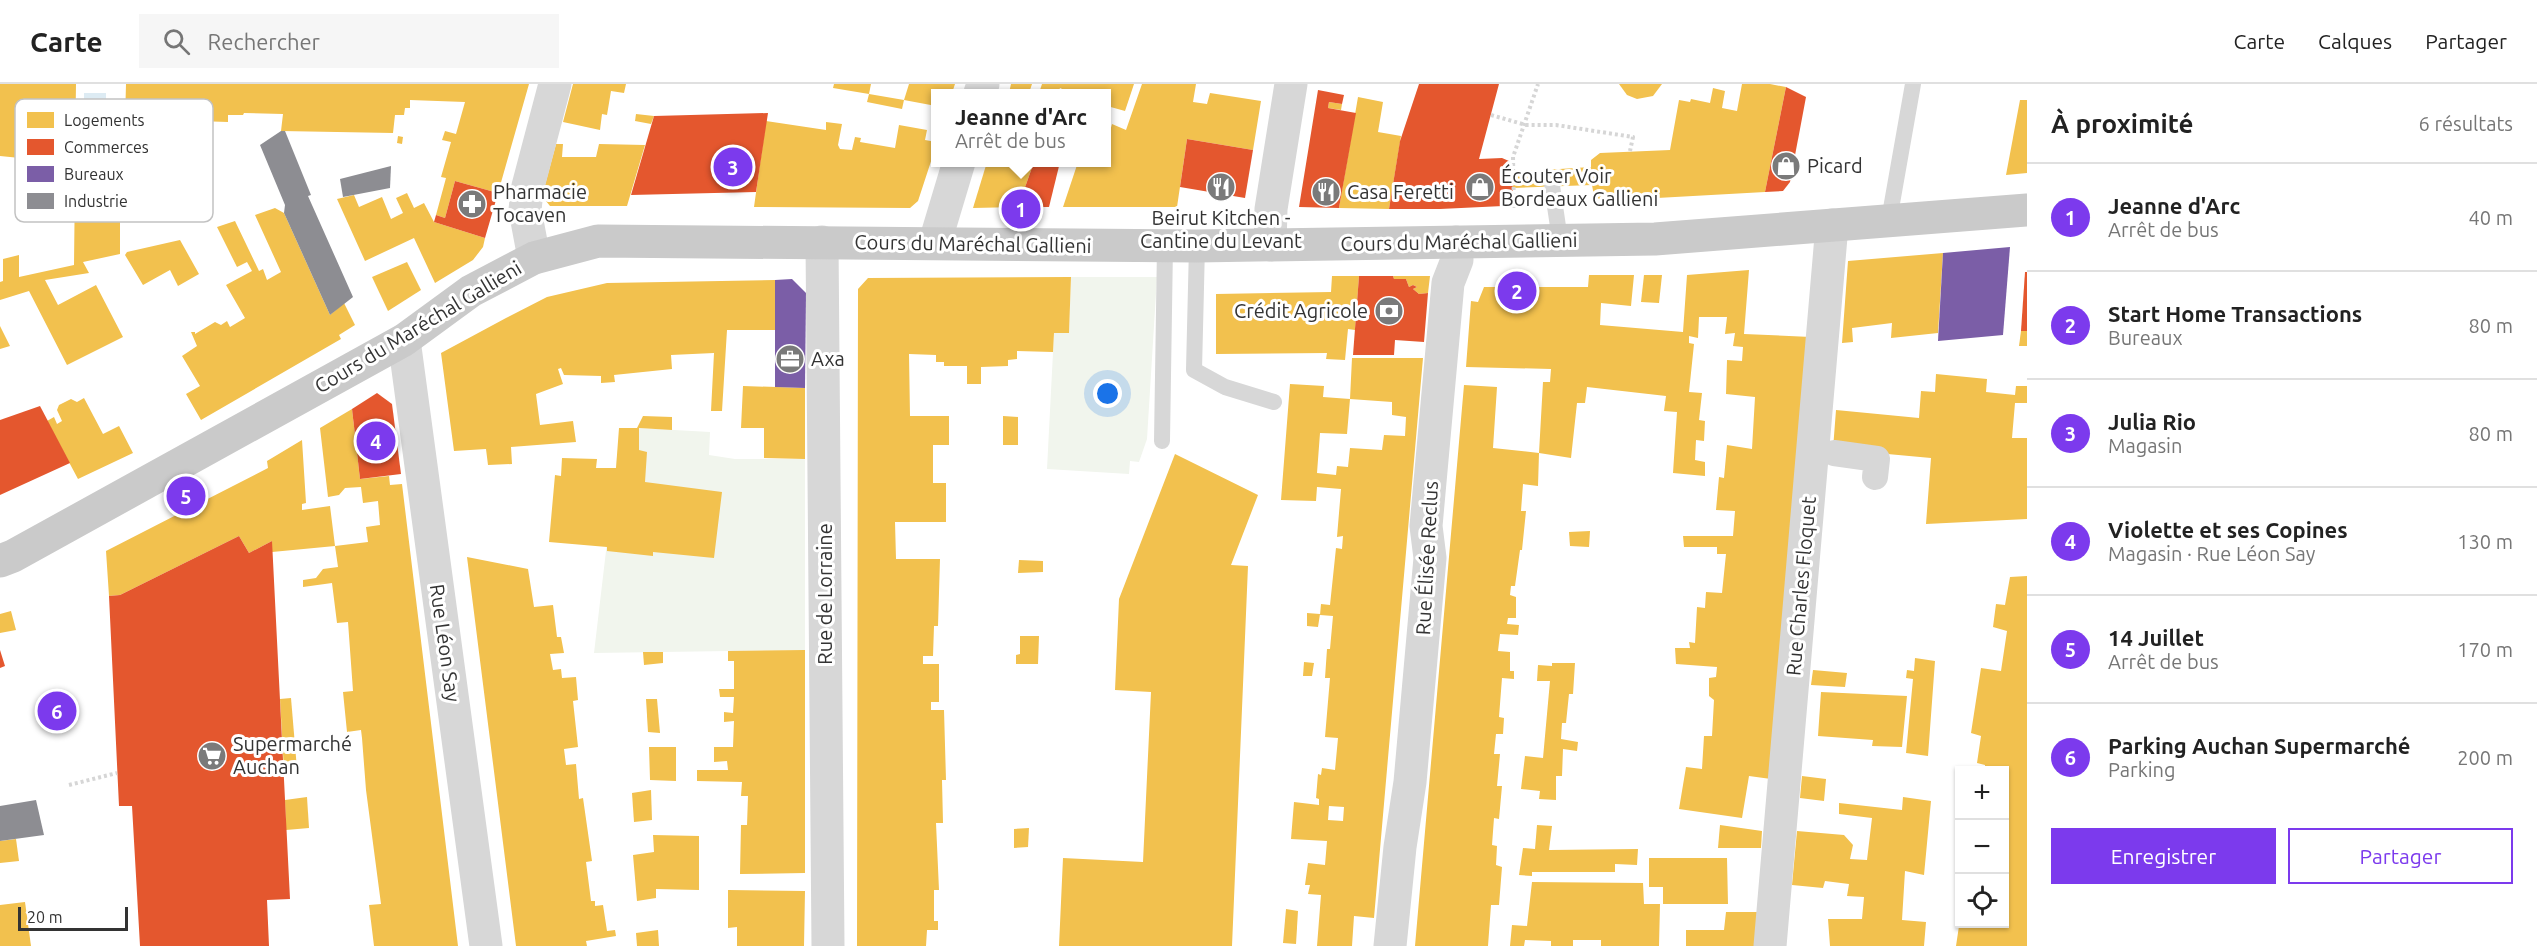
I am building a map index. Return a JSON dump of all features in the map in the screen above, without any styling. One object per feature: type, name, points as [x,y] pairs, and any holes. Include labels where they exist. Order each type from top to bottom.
[{"type":"main road","name":"Cours du Maréchal Gallieni","points":[[0,561],[404,340],[471,291],[534,258],[598,241],[935,242],[1197,246],[1655,239],[2027,210]]},
{"type":"street","points":[[534,258],[525,210],[526,190],[555,84]]},
{"type":"street","points":[[1270,245],[1271,209],[1292,84]]},
{"type":"street","points":[[935,242],[958,167]]},
{"type":"street","name":"Rue Charles Floquet","points":[[1770,946],[1826,452],[1832,225]]},
{"type":"street","name":"Rue de Lorraine","points":[[822,242],[828,946]]},
{"type":"street","name":"Rue Élisée Reclus","points":[[1390,946],[1411,770],[1430,558],[1426,526],[1448,283],[1457,260],[1456,242]]},
{"type":"street","name":"Rue Léon Say","points":[[404,340],[486,946]]},
{"type":"street","points":[[1826,452],[1877,459],[1875,477]]},
{"type":"lane","points":[[1889,220],[1914,84]]},
{"type":"lane","points":[[1552,186],[1560,240]]},
{"type":"lane","points":[[1162,441],[1165,246]]},
{"type":"lane","points":[[1197,246],[1194,370],[1225,387],[1274,402]]},
{"type":"path","points":[[1514,242],[1513,157],[1538,84]]},
{"type":"path","points":[[1491,115],[1526,124],[1556,124],[1633,136],[1630,151]]},
{"type":"path","points":[[69,785],[117,773]]},
{"type":"shaded area","points":[[84,93],[106,93],[106,99],[84,99]]},
{"type":"shaded area","points":[[1071,277],[1157,277],[1147,439],[1139,462],[1130,461],[1129,474],[1047,469],[1054,333],[1069,333]]},
{"type":"shaded area","points":[[639,428],[710,432],[709,455],[735,459],[805,459],[805,650],[594,653],[618,449]]},
{"type":"building: Logements","points":[[0,84],[76,84],[76,99],[15,99],[15,158],[0,156]]},
{"type":"building: Logements","points":[[126,84],[529,84],[498,193],[455,181],[445,218],[436,215],[446,178],[441,177],[451,142],[442,140],[445,131],[456,134],[465,102],[410,100],[410,108],[405,108],[404,115],[395,115],[393,133],[281,131],[283,114],[244,113],[243,115],[228,115],[228,122],[213,122],[213,99],[126,99]]},
{"type":"building: Logements","points":[[573,84],[626,84],[624,93],[611,91],[607,115],[602,114],[600,130],[563,122]]},
{"type":"building: Logements","points":[[834,84],[871,84],[869,94],[833,88]]},
{"type":"building: Logements","points":[[909,84],[955,84],[953,89],[931,89],[931,105],[904,100]]},
{"type":"building: Logements","points":[[1011,84],[1032,84],[1030,89],[1010,89]]},
{"type":"building: Logements","points":[[1042,84],[1134,84],[1125,111],[1111,107],[1111,89],[1040,89]]},
{"type":"building: Logements","points":[[1142,84],[1196,84],[1193,102],[1207,104],[1210,93],[1261,101],[1253,150],[1187,139],[1177,207],[1063,207],[1076,167],[1111,167],[1112,124],[1126,130]]},
{"type":"building: Logements","points":[[1619,84],[1662,84],[1653,96],[1637,99],[1627,95]]},
{"type":"building: Logements","points":[[1742,84],[1770,84],[1786,87],[1765,192],[1603,201],[1594,196],[1592,185],[1513,188],[1512,172],[1591,167],[1591,160],[1600,153],[1670,150],[1679,100],[1690,102],[1691,99],[1710,103],[1713,88],[1725,91],[1722,108],[1737,111]]},
{"type":"building: Logements","points":[[869,94],[904,100],[902,109],[867,102]]},
{"type":"building: Logements","points":[[1358,97],[1383,102],[1378,132],[1401,136],[1389,209],[1339,208]]},
{"type":"building: Logements","points":[[2020,100],[2027,100],[2027,173],[2006,175]]},
{"type":"building: Logements","points":[[1329,102],[1342,104],[1341,110],[1328,108]]},
{"type":"building: Logements","points":[[636,114],[654,116],[651,124],[635,121]]},
{"type":"building: Logements","points":[[766,121],[826,130],[826,122],[842,124],[838,145],[840,149],[852,150],[855,137],[861,138],[860,142],[895,148],[899,125],[927,130],[925,140],[931,141],[931,161],[918,201],[910,208],[754,207]]},
{"type":"building: Logements","points":[[398,136],[403,137],[402,144],[397,143]]},
{"type":"building: Logements","points":[[556,144],[563,144],[562,157],[596,157],[599,144],[645,145],[627,206],[550,206],[542,196]]},
{"type":"building: Logements","points":[[985,167],[1032,167],[1018,207],[973,208]]},
{"type":"building: Logements","points":[[407,193],[414,208],[424,203],[434,222],[485,238],[483,247],[473,260],[435,283],[414,238],[365,261],[337,199],[354,195],[359,207],[382,197],[391,219],[403,213],[396,198]]},
{"type":"building: Logements","points":[[275,208],[284,213],[330,315],[344,303],[355,325],[339,335],[341,339],[201,420],[186,394],[200,386],[182,356],[197,346],[191,332],[195,334],[215,322],[221,325],[227,321],[230,327],[245,318],[226,285],[252,271],[247,262],[237,267],[217,227],[235,221],[259,271],[263,269],[267,280],[281,272],[255,215]]},
{"type":"building: Logements","points":[[74,222],[120,222],[120,254],[83,262],[89,273],[45,280],[58,305],[96,285],[123,337],[67,365],[29,291],[0,300],[0,282],[3,281],[3,259],[19,255],[19,277],[74,265]]},
{"type":"building: Logements","points":[[180,240],[199,274],[178,286],[170,270],[143,285],[125,255],[127,252]]},
{"type":"building: Logements","points":[[1943,253],[1938,333],[1891,338],[1892,323],[1852,328],[1853,342],[1842,343],[1848,261]]},
{"type":"building: Logements","points":[[407,262],[421,290],[388,311],[372,277]]},
{"type":"building: Logements","points":[[1749,270],[1744,334],[1811,337],[1771,779],[1749,776],[1742,818],[1679,809],[1686,767],[1702,769],[1704,736],[1712,736],[1714,700],[1709,696],[1709,678],[1716,677],[1717,667],[1676,664],[1675,648],[1690,648],[1689,642],[1695,643],[1697,607],[1705,608],[1706,592],[1722,593],[1726,554],[1717,554],[1717,547],[1684,547],[1683,536],[1733,536],[1735,511],[1716,510],[1719,477],[1724,478],[1727,445],[1752,449],[1755,397],[1726,394],[1727,360],[1742,361],[1743,347],[1733,346],[1735,333],[1725,334],[1727,317],[1699,317],[1698,338],[1689,336],[1689,343],[1694,344],[1689,392],[1702,393],[1699,420],[1705,421],[1704,441],[1696,440],[1695,460],[1705,462],[1705,476],[1673,473],[1677,412],[1664,411],[1666,396],[1587,387],[1585,403],[1577,403],[1571,458],[1539,453],[1543,382],[1550,382],[1551,369],[1466,367],[1471,301],[1478,302],[1484,287],[1588,287],[1589,275],[1634,275],[1631,306],[1601,303],[1600,325],[1683,332],[1687,275]]},
{"type":"building: Logements","points":[[1644,275],[1662,275],[1659,303],[1641,302]]},
{"type":"building: Logements","points":[[1332,276],[1359,276],[1355,330],[1348,329],[1345,360],[1326,359],[1327,353],[1216,354],[1216,294],[1331,292]]},
{"type":"building: Logements","points":[[1393,276],[1430,276],[1428,293],[1419,294],[1413,289],[1417,287],[1413,285],[1409,287],[1406,279],[1394,279]]},
{"type":"building: Logements","points":[[1071,277],[1069,333],[1054,333],[1053,352],[1017,351],[1017,359],[1008,360],[1008,366],[981,367],[981,384],[967,384],[967,366],[944,366],[944,362],[936,362],[936,355],[909,354],[910,416],[949,416],[949,445],[933,445],[933,483],[946,483],[946,522],[895,522],[896,559],[940,559],[938,626],[934,626],[933,656],[923,656],[923,664],[939,664],[939,702],[931,702],[931,710],[944,710],[946,780],[942,780],[943,823],[936,823],[939,890],[934,890],[934,921],[938,921],[938,930],[927,930],[926,946],[857,946],[858,289],[868,278]]},
{"type":"building: Logements","points":[[775,280],[775,330],[727,330],[722,411],[711,411],[714,353],[671,355],[672,369],[614,375],[615,382],[601,383],[601,376],[564,375],[561,368],[558,369],[563,384],[536,394],[540,425],[573,421],[576,442],[511,447],[512,464],[488,465],[486,449],[454,451],[441,353],[506,318],[547,297],[607,283]]},
{"type":"building: Logements","points":[[0,326],[10,346],[0,349]]},
{"type":"building: Logements","points":[[2021,331],[2027,331],[2027,346],[2019,346]]},
{"type":"building: Logements","points":[[1352,358],[1423,358],[1374,918],[1354,916],[1352,946],[1317,946],[1321,895],[1308,894],[1310,885],[1305,885],[1308,863],[1325,865],[1327,841],[1291,839],[1294,802],[1319,805],[1319,799],[1316,798],[1318,774],[1321,775],[1322,768],[1335,770],[1338,738],[1325,737],[1330,678],[1325,678],[1333,616],[1320,615],[1321,604],[1330,605],[1336,548],[1342,549],[1343,536],[1337,537],[1341,489],[1317,487],[1316,501],[1281,500],[1290,384],[1324,386],[1323,397],[1350,399]],"holes":[[[1350,399],[1392,402],[1392,415],[1406,417],[1405,436],[1384,435],[1382,450],[1350,448],[1348,467],[1337,466],[1336,475],[1317,473],[1320,433],[1347,434]],[[1329,806],[1344,807],[1343,821],[1328,820]]]},
{"type":"building: Logements","points":[[1936,374],[1987,379],[1986,392],[2015,395],[2016,386],[2027,386],[2027,403],[2015,403],[2012,438],[2027,438],[2027,519],[1926,524],[1931,458],[1833,449],[1836,410],[1919,418],[1921,391],[1935,392]]},
{"type":"building: Logements","points":[[1464,385],[1497,387],[1493,448],[1539,453],[1538,486],[1523,484],[1521,511],[1526,511],[1522,550],[1520,550],[1515,586],[1511,586],[1510,595],[1516,597],[1516,618],[1508,618],[1507,624],[1519,625],[1518,635],[1500,634],[1498,651],[1510,652],[1510,671],[1514,671],[1514,679],[1502,678],[1499,717],[1504,718],[1503,734],[1496,734],[1494,754],[1500,754],[1497,786],[1502,786],[1499,819],[1494,818],[1492,845],[1497,846],[1496,865],[1502,867],[1499,905],[1491,905],[1488,946],[1415,946]]},
{"type":"building: Logements","points":[[743,386],[805,388],[805,459],[764,458],[764,428],[741,428]]},
{"type":"building: Logements","points":[[84,398],[103,434],[119,426],[133,453],[78,479],[47,421],[54,417],[57,424],[62,421],[57,410],[59,405],[71,399],[77,402]]},
{"type":"building: Logements","points":[[352,409],[360,479],[389,476],[390,485],[402,484],[458,946],[374,946],[369,905],[381,904],[366,790],[362,738],[361,730],[347,732],[343,692],[353,691],[348,622],[337,623],[332,583],[303,587],[303,580],[316,578],[323,569],[338,567],[335,546],[368,542],[366,527],[380,525],[378,501],[363,503],[361,487],[345,488],[339,495],[328,497],[320,428]]},
{"type":"building: Logements","points":[[643,416],[672,417],[672,430],[639,428],[639,450],[647,452],[645,482],[722,492],[714,558],[653,552],[653,556],[607,551],[607,547],[549,542],[555,475],[561,476],[562,458],[597,459],[596,468],[616,468],[619,428],[637,428]]},
{"type":"building: Logements","points":[[1003,416],[1018,417],[1018,445],[1003,445]]},
{"type":"building: Logements","points":[[302,440],[306,503],[302,504],[302,510],[330,506],[335,546],[272,552],[272,541],[249,553],[239,536],[120,595],[109,596],[106,551],[268,468],[267,461]]},
{"type":"building: Logements","points":[[1175,454],[1258,495],[1231,565],[1248,566],[1232,946],[1059,946],[1063,858],[1143,862],[1151,692],[1115,690],[1119,599]]},
{"type":"building: Logements","points":[[1590,531],[1589,547],[1570,546],[1569,532]]},
{"type":"building: Logements","points":[[467,557],[528,569],[534,607],[553,605],[557,637],[561,637],[564,653],[550,654],[553,670],[561,669],[562,678],[576,677],[578,700],[573,701],[578,747],[564,749],[566,765],[576,764],[579,799],[583,798],[592,861],[586,862],[591,901],[595,901],[595,906],[603,905],[607,931],[615,930],[616,936],[586,941],[587,946],[516,946]]},
{"type":"building: Logements","points":[[1019,560],[1043,561],[1043,572],[1018,573]]},
{"type":"building: Logements","points":[[2027,576],[2027,946],[1956,946],[1959,928],[2009,928],[2009,766],[1985,766],[1977,763],[1981,736],[1971,733],[1981,668],[2001,671],[2007,631],[1993,627],[1996,604],[2005,605],[2010,577]]},
{"type":"building: Logements","points":[[11,611],[16,630],[0,633],[0,614]]},
{"type":"building: Logements","points":[[1307,613],[1320,614],[1318,627],[1307,626]]},
{"type":"building: Logements","points":[[1020,636],[1039,636],[1038,664],[1016,664],[1016,655],[1020,654]]},
{"type":"building: Logements","points":[[805,650],[805,873],[740,874],[741,825],[747,825],[748,796],[741,796],[742,782],[697,781],[697,770],[728,770],[727,761],[714,762],[714,747],[733,747],[734,721],[724,722],[724,712],[733,713],[734,697],[720,697],[719,689],[734,689],[734,661],[728,661],[728,651]]},
{"type":"building: Logements","points":[[643,652],[663,652],[663,663],[644,665]]},
{"type":"building: Logements","points":[[1915,658],[1935,661],[1928,756],[1906,753],[1913,679],[1906,678],[1907,670],[1914,671]]},
{"type":"building: Logements","points":[[1304,662],[1314,663],[1312,676],[1303,676]]},
{"type":"building: Logements","points":[[1552,663],[1575,663],[1573,694],[1569,694],[1566,723],[1562,723],[1561,739],[1578,742],[1577,751],[1563,749],[1562,776],[1556,776],[1556,800],[1539,799],[1540,791],[1521,789],[1525,756],[1543,758],[1550,681],[1537,681],[1538,665],[1552,666]]},
{"type":"building: Logements","points":[[1813,670],[1847,673],[1845,687],[1811,685]]},
{"type":"building: Logements","points":[[1821,692],[1907,696],[1902,747],[1872,746],[1873,740],[1818,736]]},
{"type":"building: Logements","points":[[291,698],[297,769],[284,771],[280,699]]},
{"type":"building: Logements","points":[[646,699],[657,699],[660,733],[648,732]]},
{"type":"building: Logements","points":[[649,747],[676,747],[676,781],[650,780]]},
{"type":"building: Logements","points":[[1802,776],[1826,779],[1824,801],[1800,798]]},
{"type":"building: Logements","points":[[651,790],[652,820],[634,822],[632,793]]},
{"type":"building: Logements","points":[[307,797],[309,828],[286,830],[285,800]]},
{"type":"building: Logements","points":[[1903,797],[1931,801],[1924,875],[1905,871],[1902,920],[1926,922],[1924,946],[1830,946],[1828,919],[1862,919],[1864,897],[1847,896],[1849,884],[1825,881],[1823,888],[1792,885],[1797,831],[1844,835],[1853,845],[1850,859],[1867,860],[1872,818],[1839,814],[1839,803],[1902,810]]},
{"type":"building: Logements","points":[[1537,825],[1552,826],[1549,850],[1638,849],[1637,865],[1615,864],[1615,872],[1532,872],[1532,876],[1519,875],[1523,848],[1535,849]]},
{"type":"building: Logements","points":[[1720,825],[1762,831],[1761,848],[1718,848]]},
{"type":"building: Logements","points":[[1029,828],[1028,847],[1014,848],[1014,829]]},
{"type":"building: Logements","points":[[653,835],[699,836],[699,890],[656,889],[656,898],[637,901],[633,855],[654,852]]},
{"type":"building: Logements","points":[[16,839],[19,861],[0,863],[0,841]]},
{"type":"building: Logements","points":[[1649,858],[1727,858],[1728,904],[1663,904],[1663,887],[1649,887]]},
{"type":"building: Logements","points":[[1532,882],[1643,883],[1644,904],[1660,904],[1659,946],[1601,946],[1601,940],[1573,940],[1573,946],[1551,946],[1551,941],[1525,940],[1524,946],[1510,946],[1512,925],[1527,926]]},
{"type":"building: Logements","points":[[728,890],[805,891],[804,946],[737,946],[737,927],[728,928]]},
{"type":"building: Logements","points":[[25,902],[31,946],[0,946],[0,905]]},
{"type":"building: Logements","points":[[1286,909],[1298,911],[1296,944],[1283,943]]},
{"type":"building: Logements","points":[[1726,912],[1759,912],[1756,946],[1686,946],[1686,930],[1724,930]]},
{"type":"building: Logements","points":[[658,930],[659,946],[637,946],[636,933]]},
{"type":"building: Commerces","points":[[1419,84],[1499,84],[1479,159],[1502,158],[1509,161],[1512,168],[1513,198],[1509,203],[1503,206],[1389,209],[1400,141]]},
{"type":"building: Commerces","points":[[1786,87],[1806,97],[1790,182],[1783,191],[1765,192]]},
{"type":"building: Commerces","points":[[1318,90],[1344,95],[1342,104],[1329,102],[1328,108],[1356,113],[1339,208],[1299,207]]},
{"type":"building: Commerces","points":[[768,113],[756,192],[631,195],[654,116]]},
{"type":"building: Commerces","points":[[1187,139],[1253,150],[1245,198],[1180,187]]},
{"type":"building: Commerces","points":[[1032,167],[1059,167],[1049,207],[1018,207]]},
{"type":"building: Commerces","name":"Pharmacie Tocaven","points":[[455,181],[498,193],[485,238],[434,222],[436,215],[445,218]]},
{"type":"building: Commerces","points":[[2025,272],[2027,272],[2027,331],[2021,331]]},
{"type":"building: Commerces","points":[[1359,276],[1393,276],[1394,279],[1406,279],[1409,287],[1413,285],[1417,287],[1413,289],[1419,294],[1428,293],[1424,342],[1395,340],[1394,355],[1353,355]]},
{"type":"building: Commerces","points":[[377,393],[392,404],[401,474],[360,479],[352,409]]},
{"type":"building: Commerces","points":[[40,406],[70,463],[0,495],[0,420]]},
{"type":"building: Commerces","points":[[239,536],[249,553],[272,541],[290,899],[267,900],[269,946],[140,946],[132,806],[119,806],[109,596],[120,595]]},
{"type":"building: Commerces","points":[[0,650],[5,666],[0,668]]},
{"type":"building: Bureaux","points":[[2010,247],[2003,335],[1938,341],[1943,253]]},
{"type":"building: Bureaux","name":"Axa","points":[[792,279],[806,293],[805,388],[775,387],[775,280]]},
{"type":"building: Industrie","points":[[281,131],[285,131],[311,195],[308,196],[353,297],[330,315],[284,213],[285,205],[260,145]]},
{"type":"building: Industrie","points":[[391,166],[390,188],[343,197],[340,179]]},
{"type":"building: Industrie","points":[[36,800],[44,835],[0,841],[0,806]]},
{"type":"place","name":"Picard","points":[[1786,166]]},
{"type":"place","name":"Julia Rio","points":[[733,167]]},
{"type":"place","name":"Beirut Kitchen - Cantine du Levant","points":[[1221,187]]},
{"type":"place","name":"Écouter Voir Bordeaux Gallieni","points":[[1480,187]]},
{"type":"place","name":"Casa Feretti","points":[[1326,192]]},
{"type":"place","name":"Pharmacie Tocaven","points":[[472,204]]},
{"type":"place","name":"Jeanne d'Arc","points":[[1021,209]]},
{"type":"place","name":"Start Home Transactions","points":[[1517,291]]},
{"type":"place","name":"Crédit Agricole","points":[[1389,311]]},
{"type":"place","name":"Axa","points":[[790,359]]},
{"type":"place","name":"Violette et ses Copines","points":[[376,441]]},
{"type":"place","name":"14 Juillet","points":[[186,496]]},
{"type":"place","name":"Parking Auchan Supermarché","points":[[57,711]]},
{"type":"place","name":"Supermarché Auchan","points":[[212,756]]}]
